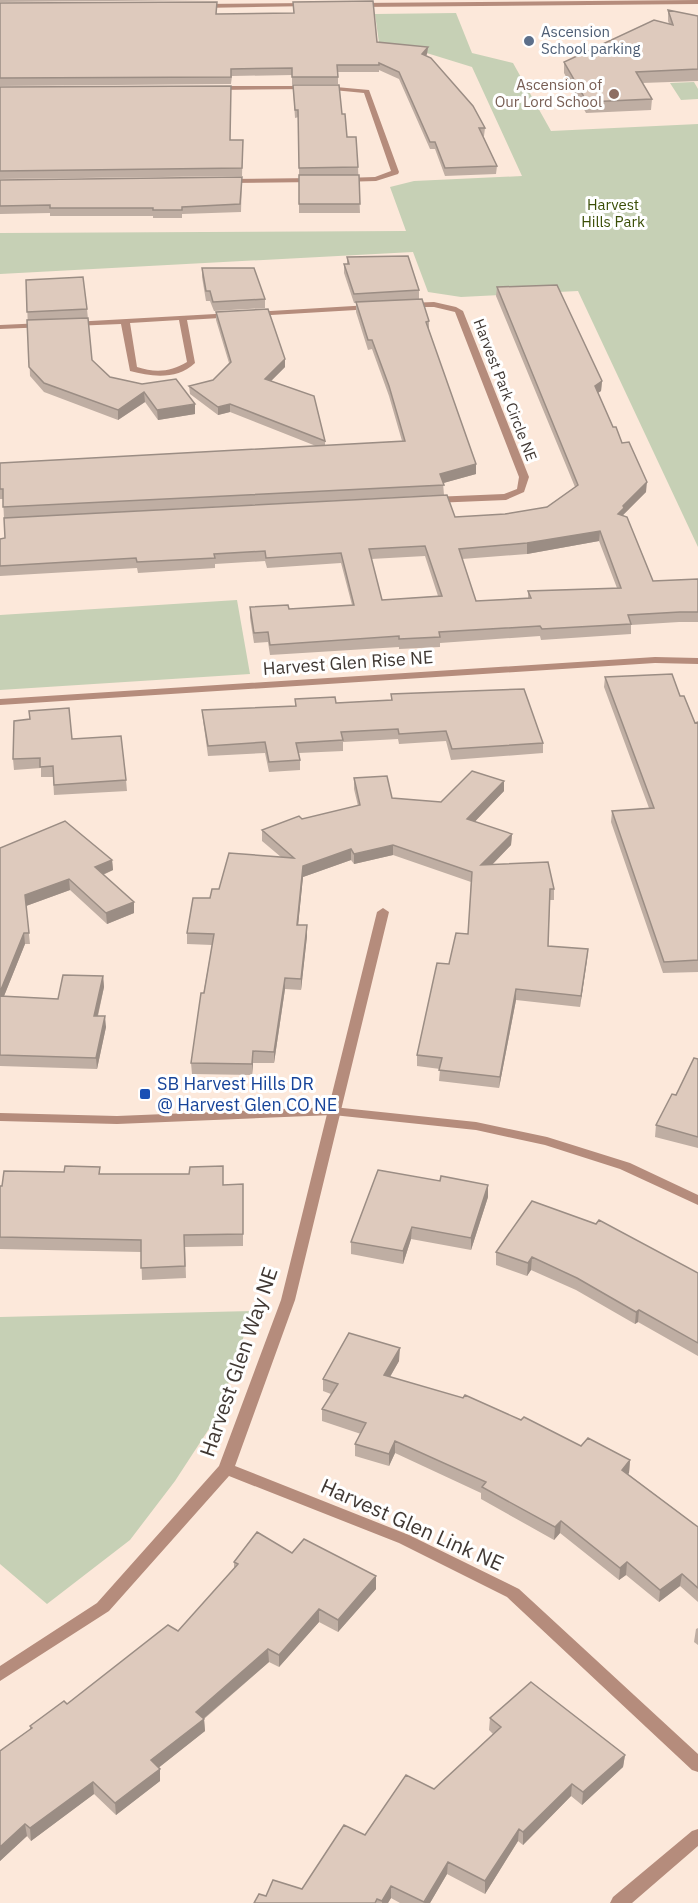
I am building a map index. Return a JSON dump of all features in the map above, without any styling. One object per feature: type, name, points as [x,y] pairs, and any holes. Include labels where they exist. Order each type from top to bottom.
[{"type":"street","points":[[343,5],[698,2]]},
{"type":"street","points":[[189,6],[246,3],[320,5]]},
{"type":"street","points":[[209,88],[349,88],[367,91],[395,172],[376,179],[332,180]]},
{"type":"street","points":[[220,181],[321,180]]},
{"type":"street","name":"Harvest Park Circle NE","points":[[400,305],[434,303],[448,305],[459,310],[524,477],[521,490],[506,497],[424,501]]},
{"type":"street","points":[[68,324],[377,307]]},
{"type":"street","points":[[125,321],[133,369],[146,374],[160,374],[180,371],[191,363],[183,318]]},
{"type":"street","points":[[0,327],[57,324]]},
{"type":"street","name":"Harvest Glen Rise NE","points":[[0,702],[655,660],[698,661]]},
{"type":"street","name":"Harvest Glen Way NE","points":[[0,1674],[103,1606],[226,1469],[288,1300],[382,912]]},
{"type":"street","points":[[0,1117],[117,1119],[333,1111],[476,1126],[547,1141],[625,1166],[698,1200]]},
{"type":"street","name":"Harvest Glen Link NE","points":[[226,1469],[404,1539],[513,1593],[698,1764]]},
{"type":"street","points":[[619,1903],[698,1836]]},
{"type":"green space","name":"Harvest Hills Park","points":[[456,13],[472,53],[513,63],[551,131],[698,124],[698,547],[578,291],[461,297],[428,292],[413,252],[0,274],[0,233],[406,231],[390,187],[414,181],[522,176],[472,67],[417,50],[380,50],[375,14]]},
{"type":"green space","points":[[694,82],[698,89],[698,99],[681,100],[670,83]]},
{"type":"green space","points":[[237,600],[250,674],[0,690],[0,615]]},
{"type":"green space","points":[[252,1311],[218,1415],[175,1481],[130,1540],[47,1604],[0,1564],[0,1317]]},
{"type":"building","points":[[373,1],[377,42],[428,47],[422,54],[431,58],[473,106],[485,128],[479,128],[497,166],[445,168],[435,142],[430,142],[399,72],[379,63],[379,65],[337,65],[338,77],[292,77],[292,68],[231,69],[231,77],[0,78],[0,3],[217,2],[216,14],[294,13],[293,2]]},
{"type":"building","points":[[668,10],[698,16],[698,69],[636,72],[652,99],[587,102],[564,62],[654,20],[673,25]]},
{"type":"building","points":[[293,85],[339,85],[347,137],[356,137],[358,167],[299,168],[298,110],[295,110]]},
{"type":"building","points":[[231,86],[230,140],[243,140],[242,168],[0,171],[0,87]]},
{"type":"building","points":[[299,175],[359,175],[360,204],[299,204]]},
{"type":"building","points":[[242,177],[240,204],[182,207],[182,210],[50,208],[50,205],[0,206],[0,180]]},
{"type":"building","points":[[408,256],[419,290],[354,294],[344,264],[349,264],[347,257]]},
{"type":"building","points":[[202,268],[254,268],[265,299],[213,302],[210,291],[206,291]]},
{"type":"building","points":[[83,277],[87,309],[27,312],[26,280]]},
{"type":"building","points":[[557,285],[602,381],[595,386],[613,427],[616,427],[622,443],[629,442],[647,482],[618,514],[627,517],[653,581],[698,579],[698,612],[628,615],[631,624],[542,629],[540,626],[439,632],[440,637],[399,639],[399,636],[270,645],[268,632],[254,633],[250,607],[288,605],[289,609],[354,605],[341,553],[266,558],[265,551],[214,554],[215,558],[137,562],[136,558],[0,566],[0,539],[5,538],[4,518],[447,495],[455,517],[505,514],[547,507],[578,485],[497,287]],"holes":[[[600,531],[621,588],[528,591],[531,598],[476,601],[459,549],[527,543]],[[425,546],[442,596],[382,600],[369,549]]]},
{"type":"building","points":[[422,299],[429,321],[426,322],[476,464],[440,474],[444,485],[3,507],[0,463],[405,441],[389,386],[372,340],[368,340],[356,302]]},
{"type":"building","points":[[268,309],[285,359],[265,379],[314,396],[325,441],[230,404],[218,407],[189,386],[213,380],[231,362],[216,312]]},
{"type":"building","points":[[88,318],[92,360],[110,377],[142,384],[176,379],[195,404],[157,410],[144,392],[118,410],[44,383],[29,367],[27,320]]},
{"type":"building","points":[[672,674],[680,696],[684,696],[695,723],[698,722],[698,960],[664,962],[612,811],[654,808],[605,677]]},
{"type":"building","points":[[524,689],[543,743],[452,749],[446,731],[399,734],[398,729],[341,732],[343,740],[296,743],[300,760],[269,762],[265,742],[208,746],[202,710],[296,706],[295,699],[335,697],[336,703],[392,700],[391,694]]},
{"type":"building","points":[[69,708],[72,739],[121,736],[126,780],[54,785],[53,766],[40,767],[40,758],[13,759],[14,721],[30,719],[29,711]]},
{"type":"building","points":[[472,771],[504,781],[467,819],[512,834],[481,865],[548,862],[554,889],[550,889],[548,946],[588,949],[581,996],[516,989],[500,1077],[439,1070],[442,1058],[417,1055],[437,963],[449,964],[456,933],[468,934],[472,872],[393,845],[354,854],[351,849],[303,866],[297,925],[307,925],[301,979],[285,978],[274,1052],[253,1051],[252,1064],[191,1063],[201,993],[204,993],[214,934],[187,933],[193,898],[210,898],[212,889],[219,889],[229,853],[294,858],[262,830],[299,816],[302,819],[360,805],[354,778],[387,776],[392,798],[441,802]]},
{"type":"building","points":[[65,821],[112,860],[95,867],[134,902],[106,913],[69,879],[25,895],[29,933],[24,933],[0,992],[0,848]]},
{"type":"building","points":[[63,975],[103,976],[94,1016],[105,1016],[96,1058],[0,1055],[0,996],[58,999]]},
{"type":"building","points":[[694,1058],[698,1059],[698,1137],[656,1125],[672,1094],[676,1095]]},
{"type":"building","points":[[65,1166],[100,1167],[99,1174],[189,1174],[190,1167],[223,1166],[223,1185],[243,1184],[243,1234],[184,1235],[185,1266],[141,1268],[141,1240],[0,1237],[0,1186],[2,1186],[4,1171],[64,1172]]},
{"type":"building","points":[[378,1170],[440,1181],[441,1176],[488,1185],[471,1238],[412,1227],[403,1251],[351,1242]]},
{"type":"building","points":[[532,1201],[596,1224],[599,1220],[698,1273],[698,1343],[639,1310],[636,1312],[577,1278],[532,1257],[528,1263],[496,1252]]},
{"type":"building","points":[[349,1333],[400,1348],[384,1375],[463,1398],[465,1395],[521,1420],[524,1417],[581,1446],[588,1438],[630,1460],[622,1470],[698,1527],[698,1588],[682,1574],[660,1590],[627,1562],[620,1568],[561,1521],[555,1527],[482,1487],[486,1482],[395,1441],[389,1454],[355,1444],[366,1423],[322,1409],[338,1384],[323,1379]]},
{"type":"building","points":[[257,1532],[292,1553],[304,1539],[376,1576],[338,1620],[319,1609],[279,1655],[268,1649],[196,1712],[204,1719],[151,1760],[160,1769],[115,1803],[93,1782],[30,1828],[25,1824],[0,1847],[0,1751],[64,1701],[67,1704],[168,1625],[178,1631],[238,1564],[234,1562]]},
{"type":"building","points":[[531,1682],[625,1755],[583,1792],[572,1784],[523,1832],[519,1829],[485,1881],[448,1862],[424,1902],[391,1886],[382,1901],[377,1899],[375,1903],[254,1903],[259,1894],[266,1896],[273,1880],[302,1889],[344,1825],[365,1835],[406,1775],[434,1789],[501,1727],[490,1718]]},
{"type":"place","name":"Ascension School parking","points":[[529,41]]},
{"type":"place","name":"Ascension of Our Lord School","points":[[614,94]]},
{"type":"place","name":"SB Harvest Hills DR @ Harvest Glen CO NE","points":[[145,1094]]}]
